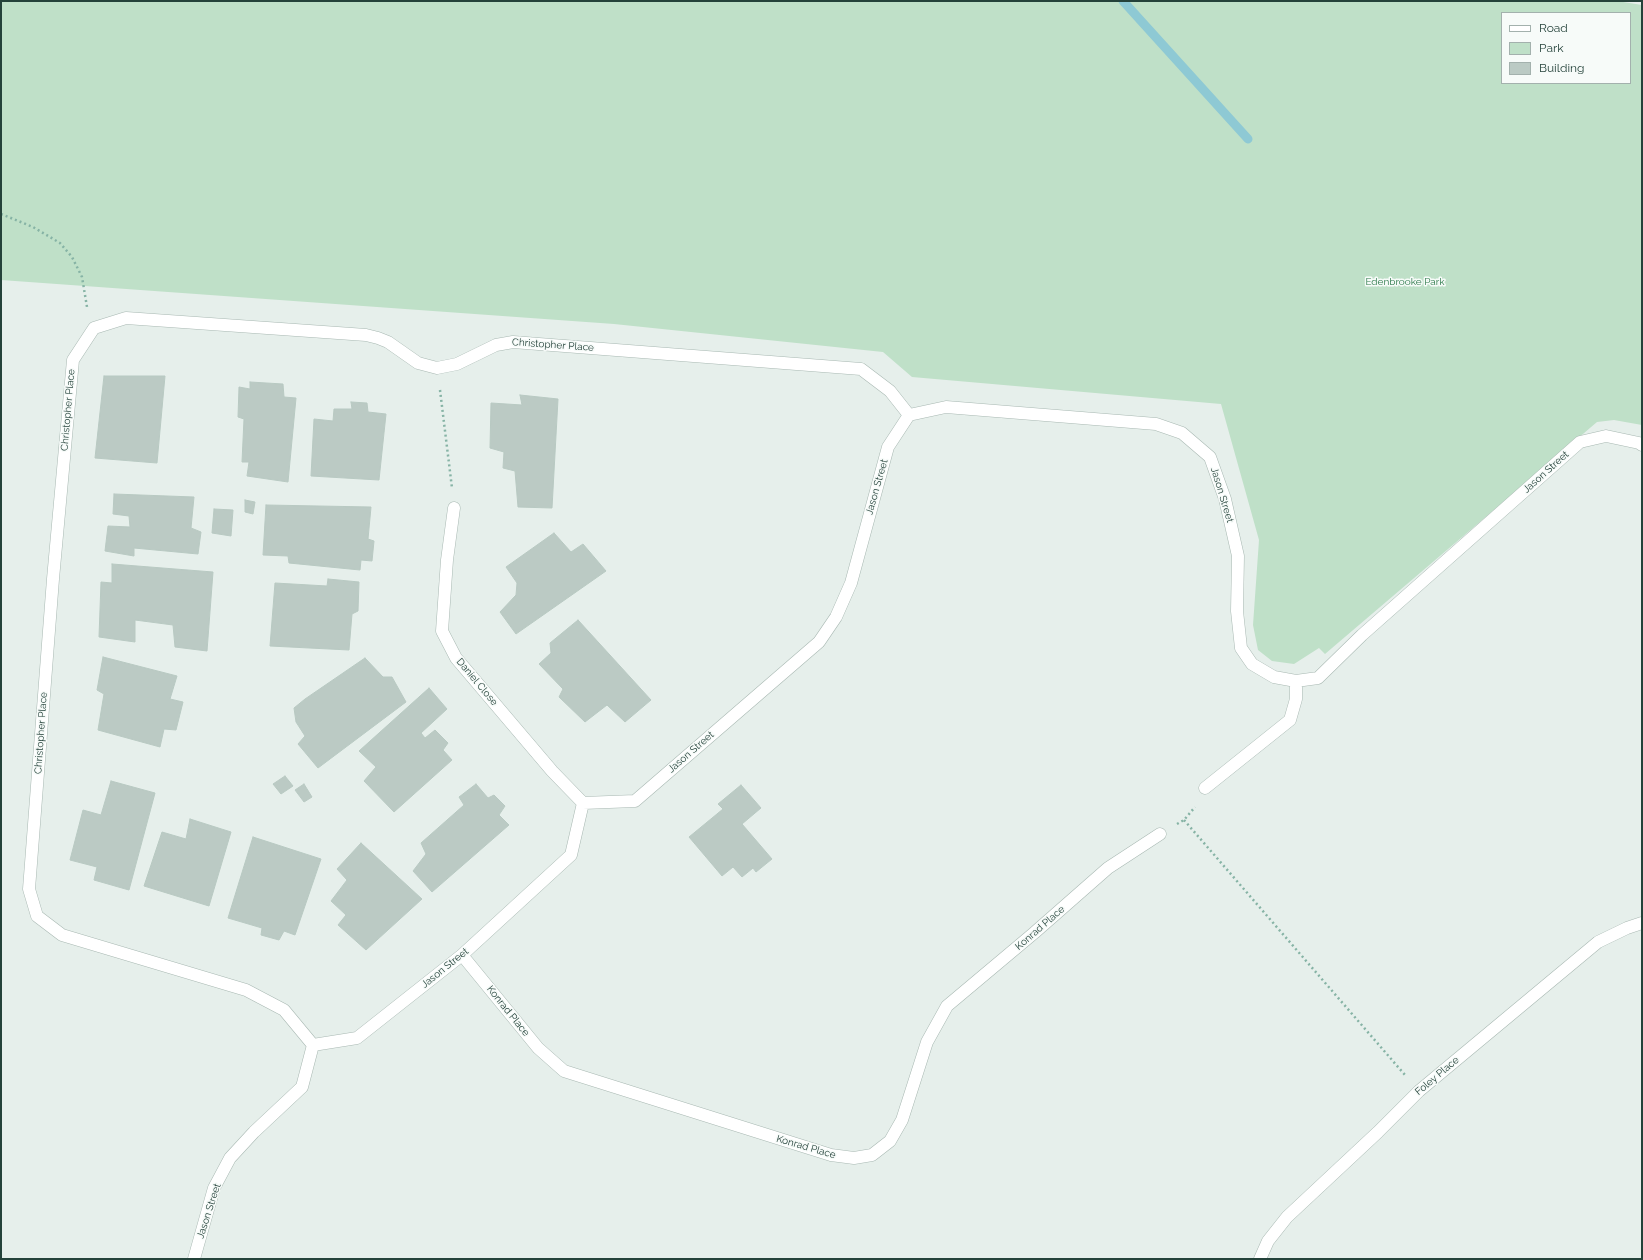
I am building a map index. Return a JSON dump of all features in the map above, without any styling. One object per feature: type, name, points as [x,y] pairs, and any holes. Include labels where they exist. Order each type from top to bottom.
[{"type":"street","name":"Christopher Place","points":[[312,1045],[284,1010],[246,990],[62,935],[37,916],[29,889],[53,579],[73,360],[94,328],[126,318],[366,335],[388,342],[418,363],[437,368],[457,364],[503,342],[513,342],[861,369],[890,391],[909,415]]},
{"type":"street","name":"Jason Street","points":[[194,1259],[214,1188],[230,1158],[254,1132],[302,1087],[312,1045],[357,1038],[462,954],[571,855],[583,803],[635,801],[820,642],[836,617],[850,583],[888,447],[909,415],[946,407],[1156,424],[1182,433],[1210,457],[1225,499],[1238,556],[1237,611],[1241,648],[1252,664],[1258,668],[1274,677],[1296,681],[1318,678],[1362,635],[1580,442],[1606,436],[1639,443],[1642,445]]},
{"type":"street","name":"Daniel Close","points":[[454,508],[447,560],[442,631],[456,658],[552,771],[583,803]]},
{"type":"street","points":[[1205,788],[1290,720],[1296,699],[1296,681]]},
{"type":"street","name":"Konrad Place","points":[[462,954],[538,1048],[564,1071],[831,1155],[854,1158],[872,1155],[890,1141],[902,1120],[927,1042],[947,1006],[1108,868],[1160,834]]},
{"type":"street","name":"Foley Place","points":[[1260,1259],[1268,1241],[1287,1217],[1378,1132],[1419,1091],[1598,942],[1642,923]]},
{"type":"path","points":[[1,214],[33,227],[60,243],[72,257],[82,277],[88,317],[94,328]]},
{"type":"path","points":[[437,368],[454,508]]},
{"type":"path","points":[[1160,834],[1184,820],[1205,796],[1205,788]]},
{"type":"path","points":[[1184,820],[1419,1091]]},
{"type":"green space","name":"Edenbrooke Park","points":[[1,1],[1617,1],[1642,5],[1642,425],[1614,420],[1597,422],[1325,654],[1319,648],[1294,664],[1272,661],[1258,650],[1253,625],[1259,540],[1221,404],[912,377],[883,352],[614,324],[1,280]]},
{"type":"building","points":[[104,376],[165,376],[157,463],[95,458]]},
{"type":"building","points":[[250,382],[283,384],[284,397],[296,398],[288,482],[247,476],[249,462],[242,462],[244,419],[238,417],[239,387],[250,389]]},
{"type":"building","points":[[520,395],[558,399],[552,508],[518,507],[515,471],[503,468],[504,452],[490,448],[491,403],[522,405]]},
{"type":"building","points":[[351,402],[367,403],[368,412],[386,414],[379,480],[311,476],[314,419],[333,421],[334,409],[352,409]]},
{"type":"building","points":[[114,494],[194,497],[191,528],[201,532],[198,554],[134,548],[134,556],[105,551],[108,526],[130,527],[129,516],[113,514]]},
{"type":"building","points":[[245,500],[255,502],[253,514],[245,512]]},
{"type":"building","points":[[266,505],[371,507],[368,539],[374,541],[372,561],[361,560],[360,570],[289,563],[288,556],[263,555]]},
{"type":"building","points":[[214,509],[233,510],[231,536],[212,533]]},
{"type":"building","points":[[554,533],[571,552],[583,544],[606,571],[516,634],[500,612],[516,595],[517,583],[506,567]]},
{"type":"building","points":[[112,564],[213,572],[207,651],[175,647],[173,625],[135,620],[135,642],[99,637],[101,582],[112,583]]},
{"type":"building","points":[[328,579],[359,582],[358,611],[352,614],[349,650],[270,646],[275,583],[327,586]]},
{"type":"building","points":[[578,620],[651,700],[625,722],[607,705],[585,722],[559,697],[563,689],[539,664],[551,653],[550,643]]},
{"type":"building","points":[[103,657],[177,676],[170,699],[183,702],[176,730],[164,729],[160,747],[98,730],[104,694],[97,690]]},
{"type":"building","points":[[365,658],[383,677],[392,677],[406,702],[318,768],[298,744],[305,736],[296,722],[294,708]]},
{"type":"building","points":[[429,688],[447,709],[421,733],[425,738],[435,730],[448,743],[443,750],[452,760],[394,812],[364,781],[376,767],[359,751]]},
{"type":"building","points":[[285,776],[293,786],[281,794],[273,784]]},
{"type":"building","points":[[111,781],[155,793],[129,890],[94,880],[97,867],[70,860],[83,810],[101,815]]},
{"type":"building","points":[[304,784],[312,797],[304,802],[295,790]]},
{"type":"building","points":[[476,784],[488,798],[494,795],[505,806],[499,815],[509,825],[432,892],[413,871],[426,854],[421,843],[464,805],[459,797]]},
{"type":"building","points":[[741,785],[761,808],[742,824],[772,859],[756,872],[753,868],[742,877],[733,867],[722,876],[689,837],[723,809],[718,804]]},
{"type":"building","points":[[190,819],[231,832],[209,906],[144,886],[162,832],[186,839]]},
{"type":"building","points":[[253,837],[321,859],[295,935],[284,931],[279,940],[261,935],[262,928],[228,918]]},
{"type":"building","points":[[361,843],[422,899],[366,950],[338,925],[346,915],[331,901],[347,880],[337,869]]},
{"type":"waterway","points":[[1123,1],[1248,139]]}]
